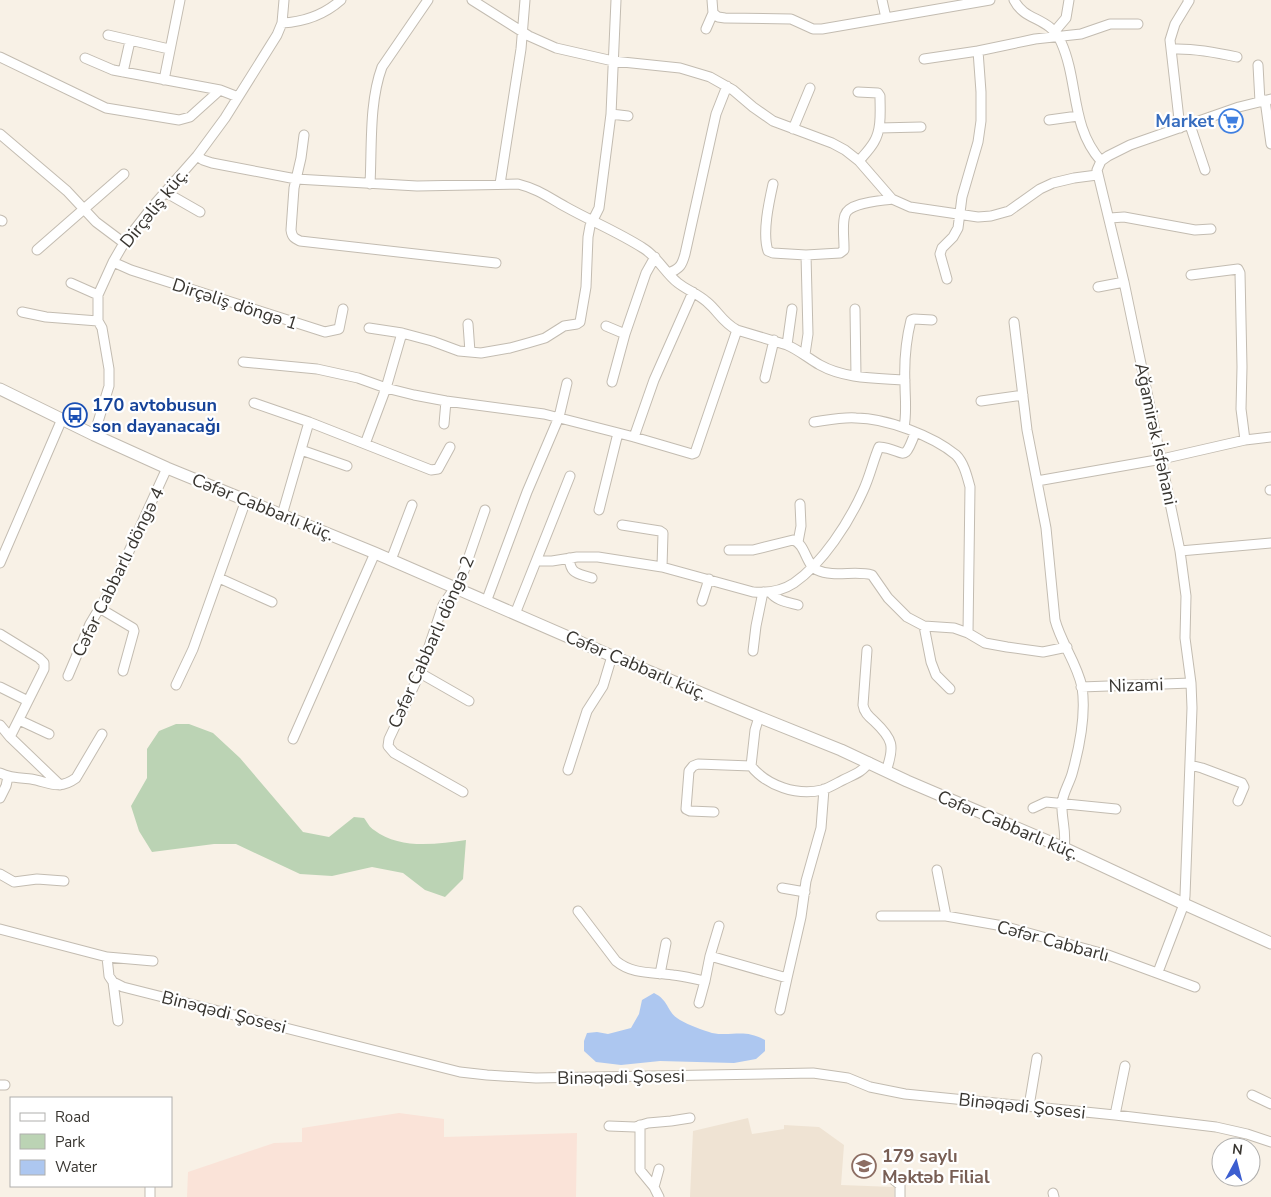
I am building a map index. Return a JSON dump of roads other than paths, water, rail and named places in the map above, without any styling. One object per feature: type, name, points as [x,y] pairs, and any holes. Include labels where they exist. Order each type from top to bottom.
[{"type":"street","points":[[164,80],[180,0]]},
{"type":"street","name":"Dirçəliş küç.","points":[[94,435],[109,386],[109,370],[102,328],[98,321],[98,295],[113,262],[124,244],[165,192],[197,156],[225,118],[278,35],[282,23],[284,0]]},
{"type":"street","points":[[282,23],[297,22],[319,15],[332,8],[341,0]]},
{"type":"street","points":[[370,184],[374,97],[378,79],[382,67],[428,0]]},
{"type":"street","points":[[472,0],[542,44],[613,61],[680,68],[710,77],[727,86],[773,122],[832,143],[845,150],[859,161],[892,199],[910,207],[960,215],[978,217],[998,215],[1009,211],[1040,189],[1053,183],[1097,175],[1098,166],[1101,161],[1130,145],[1265,100]]},
{"type":"street","points":[[500,184],[523,32],[525,0]]},
{"type":"street","points":[[369,328],[402,333],[454,349],[470,352],[493,352],[545,338],[564,326],[580,322],[586,287],[588,236],[601,200],[611,114],[616,0]]},
{"type":"street","points":[[706,29],[713,13],[712,0]]},
{"type":"street","points":[[882,0],[886,18]]},
{"type":"street","points":[[713,13],[718,17],[725,18],[791,19],[813,29],[822,29],[990,0]]},
{"type":"street","points":[[1012,0],[1026,14],[1042,21],[1057,34],[1066,56],[1078,116],[1088,144],[1101,161]]},
{"type":"street","points":[[1057,34],[1066,18],[1069,0]]},
{"type":"street","points":[[1180,128],[1170,40],[1171,33],[1189,0]]},
{"type":"street","points":[[924,59],[978,51],[1057,34],[1090,32],[1110,24],[1138,24]]},
{"type":"street","points":[[108,35],[169,49]]},
{"type":"street","points":[[123,72],[130,41]]},
{"type":"street","points":[[1172,49],[1189,48],[1216,52],[1237,58]]},
{"type":"street","points":[[947,279],[940,254],[942,248],[953,237],[958,228],[962,197],[978,142],[981,121],[978,51]]},
{"type":"street","points":[[0,57],[106,108],[179,120],[190,117],[220,90]]},
{"type":"street","points":[[85,58],[123,72],[220,90],[238,97]]},
{"type":"street","points":[[1258,65],[1271,144]]},
{"type":"street","points":[[668,273],[682,265],[686,254],[716,114],[727,86]]},
{"type":"street","points":[[793,129],[810,88]]},
{"type":"street","points":[[858,92],[878,93],[880,96],[879,128],[874,143],[859,161]]},
{"type":"street","points":[[611,114],[628,116]]},
{"type":"street","points":[[1049,120],[1078,116]]},
{"type":"street","points":[[1190,125],[1204,170]]},
{"type":"street","points":[[879,128],[921,127]]},
{"type":"street","points":[[0,134],[61,185],[101,226],[124,244]]},
{"type":"street","points":[[304,135],[302,158],[293,195],[291,230],[295,238],[320,243],[496,263]]},
{"type":"street","points":[[197,156],[212,163],[296,179],[417,186],[518,184],[532,187],[644,248],[655,257],[678,283],[713,308],[729,327],[787,345],[805,354],[820,365],[856,376],[905,380]]},
{"type":"street","points":[[37,250],[124,174]]},
{"type":"street","name":"Ağamirək İsfəhani","points":[[1097,175],[1110,218],[1162,459],[1180,551],[1186,596],[1186,652],[1191,683],[1192,708],[1184,904]]},
{"type":"street","points":[[774,184],[769,203],[767,224],[768,250],[773,253],[806,256],[840,253],[844,250],[844,216],[847,210],[854,206],[892,199]]},
{"type":"street","points":[[165,192],[200,212]]},
{"type":"street","points":[[1110,218],[1124,217],[1195,230],[1211,230]]},
{"type":"street","points":[[805,354],[808,334],[806,256]]},
{"type":"street","points":[[612,382],[625,334],[646,273],[655,257]]},
{"type":"street","name":"Dirçəliş döngə 1","points":[[113,262],[131,270],[325,332],[339,329],[343,309]]},
{"type":"street","points":[[1191,275],[1231,268],[1238,268],[1240,272],[1241,409],[1245,440]]},
{"type":"street","points":[[1098,287],[1124,282]]},
{"type":"street","points":[[71,283],[98,295]]},
{"type":"street","points":[[634,437],[654,380],[693,292]]},
{"type":"street","points":[[787,345],[792,309]]},
{"type":"street","points":[[855,309],[856,376]]},
{"type":"street","points":[[22,312],[98,321]]},
{"type":"street","points":[[904,427],[907,336],[911,320],[932,320]]},
{"type":"street","points":[[1014,322],[1027,430],[1046,528],[1055,620],[1082,687],[1083,704],[1080,739],[1075,763],[1062,803],[1066,841],[1064,848]]},
{"type":"street","points":[[468,324],[470,352]]},
{"type":"street","points":[[606,326],[625,334]]},
{"type":"street","points":[[243,362],[317,369],[358,378],[386,388],[446,401],[526,410],[634,437],[688,454],[696,453],[737,330]]},
{"type":"street","points":[[365,444],[386,388],[402,333]]},
{"type":"street","points":[[765,378],[774,340]]},
{"type":"street","points":[[486,602],[527,492],[559,417],[567,383]]},
{"type":"street","name":"Cəfər Cabbarlı küç.","points":[[0,389],[94,435],[168,468],[375,553],[612,656],[869,762],[1064,848],[1271,943]]},
{"type":"street","points":[[981,400],[1023,395]]},
{"type":"street","points":[[444,424],[446,401]]},
{"type":"street","points":[[254,403],[309,422],[432,470],[438,469],[450,447]]},
{"type":"street","points":[[814,422],[856,418],[881,420],[904,427],[936,442],[957,456],[964,467],[970,486],[968,633]]},
{"type":"street","points":[[0,563],[3,549],[62,419]]},
{"type":"street","points":[[282,515],[309,422]]},
{"type":"street","points":[[599,510],[618,433]]},
{"type":"street","points":[[537,561],[587,556],[598,557],[662,567],[753,592],[767,592],[793,583],[812,566],[836,536],[854,508],[868,479],[880,447],[902,454],[906,453],[915,433]]},
{"type":"street","points":[[1037,482],[1162,459],[1245,440],[1271,437]]},
{"type":"street","points":[[301,450],[347,466]]},
{"type":"street","name":"Cəfər Cabbarlı döngə 4","points":[[68,676],[90,624],[115,582],[168,468]]},
{"type":"street","points":[[515,614],[570,476]]},
{"type":"street","points":[[176,685],[193,649],[246,500]]},
{"type":"street","points":[[798,542],[801,526],[800,504]]},
{"type":"street","points":[[391,560],[412,505]]},
{"type":"street","name":"Cəfər Cabbarlı döngə 2","points":[[463,792],[394,753],[388,746],[389,738],[420,673],[443,605],[465,568],[485,510]]},
{"type":"street","points":[[622,525],[663,533],[662,567]]},
{"type":"street","points":[[729,550],[753,550],[793,540],[798,542],[812,566],[817,570],[830,573],[872,574],[888,598],[907,617],[924,626],[954,628],[968,633],[985,643],[1007,647],[1043,652],[1067,647]]},
{"type":"street","points":[[1180,551],[1271,543]]},
{"type":"street","points":[[293,739],[375,553]]},
{"type":"street","points":[[569,558],[570,569],[573,572],[592,578]]},
{"type":"street","points":[[219,578],[272,602]]},
{"type":"street","points":[[702,601],[709,580]]},
{"type":"street","points":[[767,592],[781,601],[798,605]]},
{"type":"street","points":[[753,651],[767,592]]},
{"type":"street","points":[[101,608],[133,628],[134,631],[122,671]]},
{"type":"street","points":[[924,626],[931,662],[936,675],[950,689]]},
{"type":"street","points":[[0,634],[44,663],[44,669],[10,737]]},
{"type":"street","points":[[867,650],[863,705],[864,711],[890,738],[891,751],[886,771]]},
{"type":"street","points":[[568,770],[587,711],[603,686],[612,656]]},
{"type":"street","points":[[420,673],[470,701]]},
{"type":"street","name":"Nizami","points":[[1082,687],[1191,683]]},
{"type":"street","points":[[0,687],[28,701]]},
{"type":"street","points":[[759,717],[755,730],[751,766],[759,776],[780,786],[807,792],[824,789],[862,770],[869,762]]},
{"type":"street","points":[[19,720],[49,734]]},
{"type":"street","points":[[0,725],[60,785]]},
{"type":"street","points":[[0,798],[6,786],[4,775],[51,785],[69,783],[76,778],[102,734]]},
{"type":"street","points":[[714,812],[690,811],[686,808],[689,771],[692,766],[698,764],[751,766]]},
{"type":"street","points":[[1190,765],[1242,783],[1244,787],[1238,801]]},
{"type":"street","points":[[780,1010],[802,918],[804,892],[821,828],[824,789]]},
{"type":"street","points":[[1033,808],[1046,802],[1116,808]]},
{"type":"street","points":[[938,870],[946,916]]},
{"type":"street","points":[[0,874],[14,882],[37,879],[64,882]]},
{"type":"street","points":[[782,888],[804,892]]},
{"type":"street","points":[[1158,972],[1184,904]]},
{"type":"street","points":[[578,911],[616,961],[624,968],[638,972],[704,981]]},
{"type":"street","name":"Cəfər Cabbarlı","points":[[882,916],[946,916],[995,925],[1069,944],[1158,972],[1195,987]]},
{"type":"street","points":[[699,1002],[719,926]]},
{"type":"street","points":[[0,929],[107,957],[153,961]]},
{"type":"street","points":[[660,974],[666,943]]},
{"type":"street","points":[[710,956],[787,978]]},
{"type":"street","points":[[107,957],[109,976],[113,982],[118,1022]]},
{"type":"street","name":"Binəqədi Şosesi","points":[[113,982],[132,990],[460,1072],[487,1076],[536,1078],[812,1073],[838,1075],[881,1090],[906,1094],[1216,1127],[1271,1142]]},
{"type":"street","points":[[1028,1106],[1037,1058]]},
{"type":"street","points":[[1115,1115],[1125,1066]]},
{"type":"street","points":[[1252,1095],[1271,1104]]},
{"type":"street","points":[[609,1126],[625,1127],[690,1118]]},
{"type":"street","points":[[640,1125],[640,1170],[654,1187],[659,1197]]},
{"type":"street","points":[[654,1187],[660,1169]]},
{"type":"street","points":[[894,1180],[900,1185],[900,1197]]},
{"type":"water","points":[[654,993],[663,999],[672,1014],[683,1022],[712,1033],[750,1034],[757,1036],[765,1040],[765,1051],[756,1059],[734,1063],[660,1061],[621,1065],[596,1062],[584,1051],[584,1041],[587,1033],[608,1034],[631,1028],[639,1014],[642,1000]]},
{"type":"place","name":"Market","points":[[1231,121]]},
{"type":"place","name":"170 avtobusun son dayanacağı","points":[[75,415]]},
{"type":"place","name":"179 saylı Məktəb Filial","points":[[864,1166]]}]
